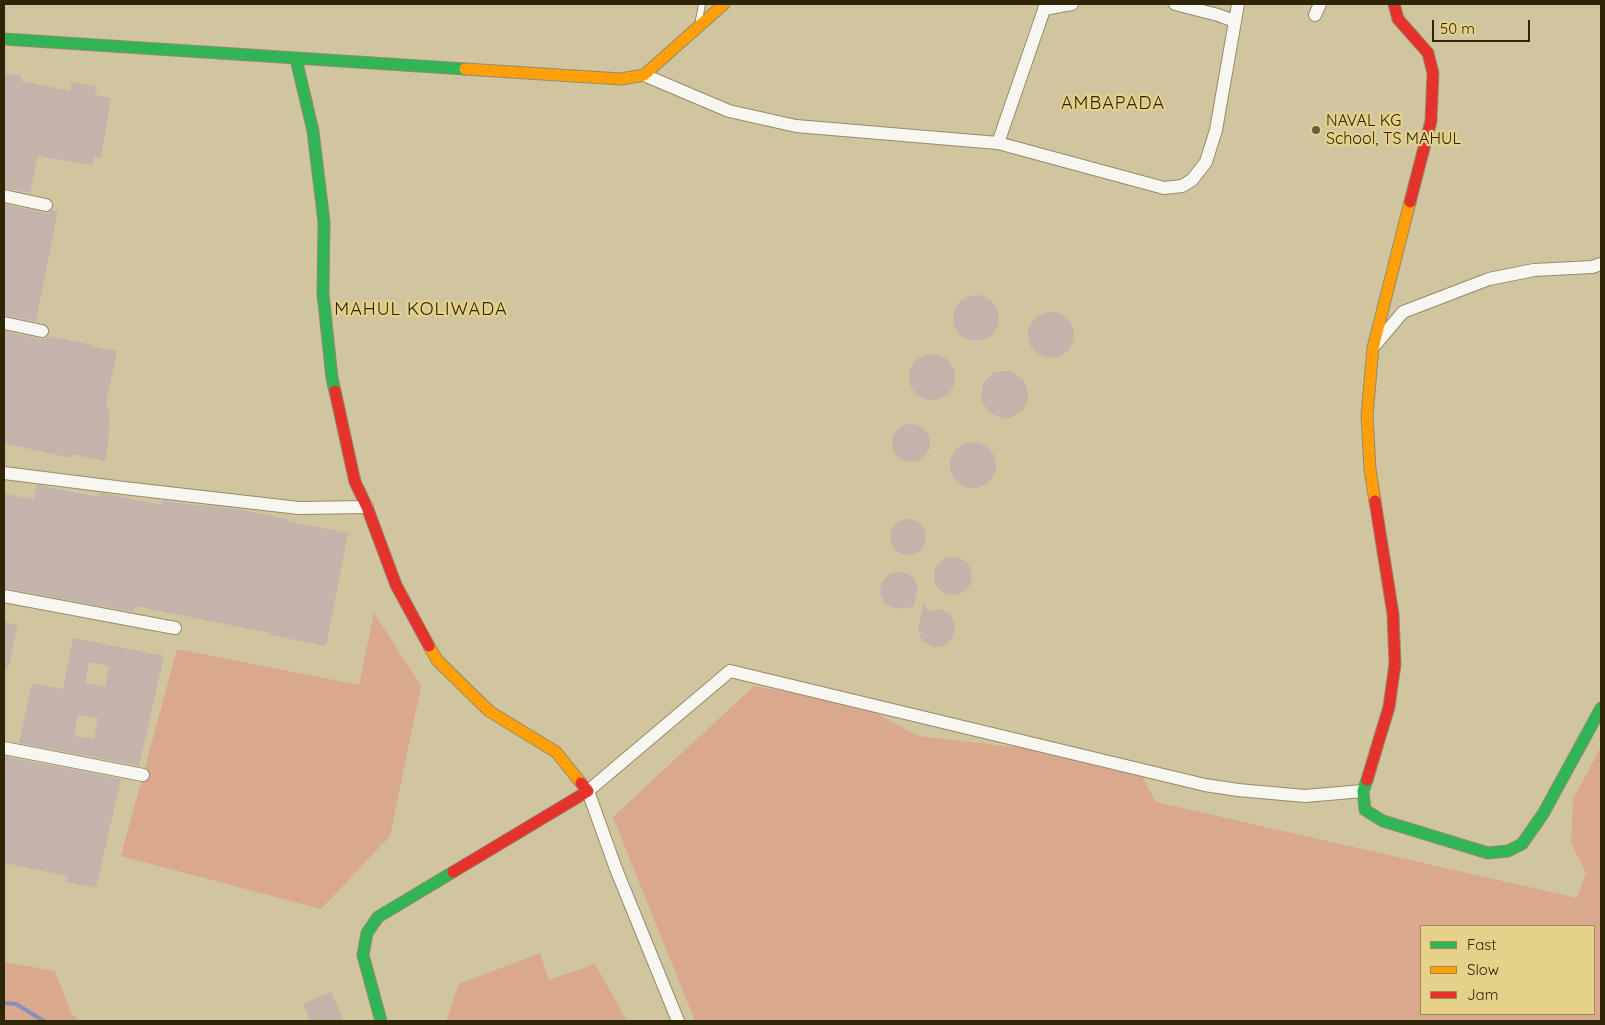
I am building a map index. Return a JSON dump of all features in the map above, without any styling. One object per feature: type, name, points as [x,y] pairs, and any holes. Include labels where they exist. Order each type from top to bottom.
[{"type":"street","points":[[644,75],[724,4]]},
{"type":"street","points":[[998,143],[1045,6],[1072,4]]},
{"type":"street","points":[[1175,4],[1234,21]]},
{"type":"street","points":[[4,39],[296,60],[621,79],[644,75],[729,110],[796,126],[998,143],[1164,188],[1182,186],[1192,180],[1206,162],[1216,130],[1238,4]]},
{"type":"street","points":[[1394,4],[1398,19],[1428,54],[1433,73],[1431,121],[1373,348],[1367,415],[1370,469],[1393,614],[1395,664],[1389,707],[1363,791],[1365,810],[1383,821],[1488,853],[1508,851],[1522,844],[1543,814],[1601,708]]},
{"type":"street","points":[[296,60],[313,131],[324,222],[323,294],[332,378],[355,482],[367,507],[396,585],[436,660],[489,711],[556,752],[588,791],[616,869],[678,1021]]},
{"type":"street","points":[[4,196],[46,205]]},
{"type":"street","points":[[1373,348],[1403,312],[1489,279],[1534,270],[1592,267],[1601,264]]},
{"type":"street","points":[[4,323],[42,330]]},
{"type":"street","points":[[4,472],[299,508],[367,507]]},
{"type":"street","points":[[4,596],[175,628]]},
{"type":"street","points":[[381,1021],[363,955],[367,933],[378,917],[588,791],[730,671],[1205,785],[1305,796],[1363,791]]},
{"type":"street","points":[[4,748],[143,775]]},
{"type":"lane","points":[[698,26],[702,4]]},
{"type":"shaded area","points":[[374,613],[421,686],[390,836],[321,909],[121,856],[177,649],[359,685]]},
{"type":"shaded area","points":[[754,686],[865,707],[918,736],[1039,750],[1142,776],[1156,802],[1577,898],[1586,873],[1571,843],[1573,799],[1601,747],[1601,1021],[695,1021],[613,817]]},
{"type":"shaded area","points":[[540,953],[549,980],[595,964],[627,1021],[446,1021],[459,984]]},
{"type":"shaded area","points":[[4,962],[55,971],[71,1013],[80,1021],[4,1021]]},
{"type":"building","points":[[4,73],[22,76],[21,81],[70,91],[72,82],[96,87],[95,95],[111,98],[101,158],[94,157],[92,165],[38,156],[30,193],[4,188]]},
{"type":"building","points":[[4,204],[44,213],[49,213],[52,210],[58,211],[36,321],[4,315]]},
{"type":"building","points":[[981,295],[985,296],[995,305],[998,309],[998,327],[989,337],[981,341],[971,341],[963,337],[954,327],[953,313],[957,305],[967,296]]},
{"type":"building","points":[[1056,312],[1060,313],[1070,322],[1073,326],[1073,344],[1064,354],[1056,358],[1046,358],[1038,354],[1029,344],[1028,330],[1032,322],[1042,313]]},
{"type":"building","points":[[4,331],[40,339],[45,339],[48,336],[117,351],[106,403],[110,414],[105,461],[71,454],[70,458],[4,443]]},
{"type":"building","points":[[937,354],[941,355],[951,364],[954,368],[954,386],[945,396],[937,400],[927,400],[919,396],[910,386],[909,372],[913,364],[923,355]]},
{"type":"building","points":[[1011,371],[1024,381],[1029,397],[1022,412],[1007,419],[991,414],[981,401],[983,384],[994,372]]},
{"type":"building","points":[[911,424],[924,430],[930,443],[924,456],[911,462],[898,456],[892,443],[898,430]]},
{"type":"building","points":[[978,442],[982,443],[992,452],[995,456],[995,474],[986,484],[978,488],[968,488],[960,484],[951,474],[950,460],[954,452],[964,443]]},
{"type":"building","points":[[37,485],[99,497],[99,493],[113,495],[161,505],[162,501],[243,510],[348,533],[326,646],[135,606],[134,612],[4,588],[4,494],[34,499]]},
{"type":"building","points":[[908,519],[915,520],[921,524],[925,530],[925,544],[921,550],[915,554],[908,555],[901,554],[895,550],[891,544],[890,537],[891,530],[895,524],[901,520]]},
{"type":"building","points":[[953,557],[966,563],[972,576],[966,589],[953,595],[940,589],[934,576],[940,563]]},
{"type":"building","points":[[903,572],[913,577],[918,588],[913,607],[895,609],[885,603],[880,592],[882,581],[891,573]]},
{"type":"building","points":[[924,602],[928,611],[940,609],[951,615],[955,626],[953,638],[944,646],[933,647],[922,641],[918,630]]},
{"type":"building","points":[[4,622],[18,625],[8,669],[4,668]]},
{"type":"building","points":[[73,638],[164,656],[139,766],[19,743],[32,683],[63,689]],"holes":[[[89,662],[109,666],[105,687],[85,683]],[[78,715],[98,718],[94,739],[74,736]]]},
{"type":"building","points":[[4,756],[121,779],[96,888],[67,882],[68,876],[4,863]]},
{"type":"building","points":[[331,992],[344,1021],[310,1021],[303,1004]]},
{"type":"waterway","points":[[4,1003],[16,1004],[44,1021]]},
{"type":"traffic: fast","points":[[4,39],[465,69]]},
{"type":"traffic: fast","points":[[296,59],[313,131],[324,222],[323,294],[335,391]]},
{"type":"traffic: fast","points":[[1367,780],[1363,791],[1365,810],[1383,821],[1488,853],[1508,851],[1522,844],[1543,814],[1601,708]]},
{"type":"traffic: fast","points":[[381,1021],[363,955],[367,933],[378,917],[453,872]]},
{"type":"traffic: slow","points":[[465,69],[621,79],[644,75],[724,4]]},
{"type":"traffic: slow","points":[[1375,501],[1370,469],[1367,415],[1373,348],[1410,202]]},
{"type":"traffic: slow","points":[[429,646],[437,660],[489,711],[556,752],[581,783]]},
{"type":"traffic: jam","points":[[1394,4],[1398,19],[1428,53],[1433,73],[1431,121],[1410,202]]},
{"type":"traffic: jam","points":[[335,391],[355,482],[367,507],[396,585],[429,646]]},
{"type":"traffic: jam","points":[[1367,780],[1389,707],[1395,664],[1393,614],[1375,501]]},
{"type":"traffic: jam","points":[[453,872],[588,791],[581,783]]},
{"type":"place","name":"NAVAL KG School, TS MAHUL","points":[[1316,130]]},
{"type":"district","name":"AMBAPADA","points":[[1113,104]]},
{"type":"district","name":"MAHUL KOLIWADA","points":[[421,310]]}]
